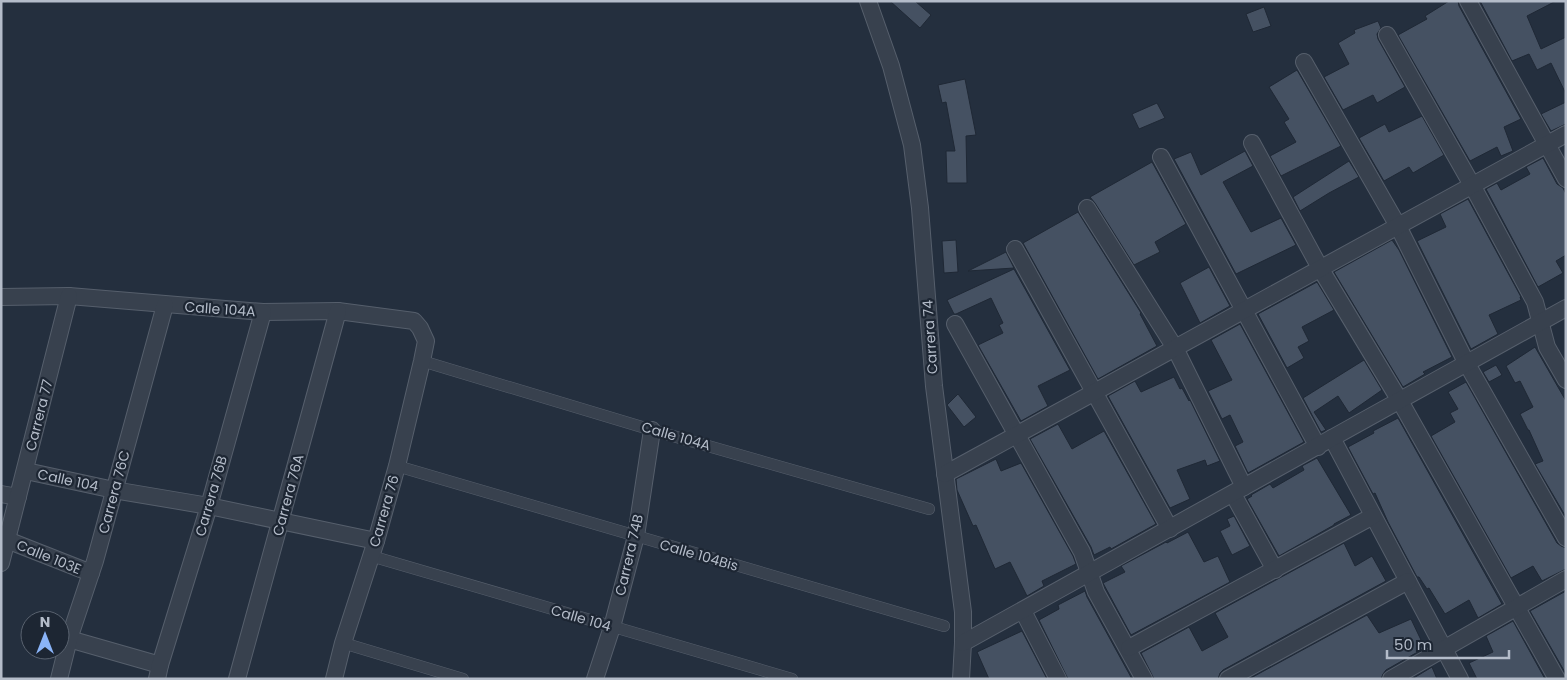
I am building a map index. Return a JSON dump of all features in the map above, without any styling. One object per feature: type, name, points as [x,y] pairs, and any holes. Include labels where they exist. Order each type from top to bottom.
[{"type":"street","name":"Carrera 74","points":[[868,1],[891,66],[912,145],[920,208],[934,386],[962,612],[961,679]]},
{"type":"street","points":[[1468,1],[1566,180]]},
{"type":"street","points":[[1387,35],[1472,185],[1535,302],[1547,347],[1566,380]]},
{"type":"street","points":[[1304,62],[1398,226],[1467,364],[1566,538]]},
{"type":"street","points":[[945,474],[1566,134]]},
{"type":"street","points":[[1252,143],[1320,268],[1400,401],[1557,679]]},
{"type":"street","points":[[1161,157],[1318,447]]},
{"type":"street","points":[[1087,208],[1175,348],[1275,570]]},
{"type":"street","points":[[1015,250],[1170,529]]},
{"type":"street","name":"Calle 104A","points":[[1,297],[69,296],[263,312],[338,311],[414,321],[420,328],[426,341]]},
{"type":"street","name":"Carrera 77","points":[[1,563],[69,296]]},
{"type":"street","name":"Carrera 76C","points":[[70,636],[91,573],[165,305]]},
{"type":"street","points":[[963,643],[1566,308]]},
{"type":"street","name":"Carrera 76A","points":[[237,679],[338,311]]},
{"type":"street","name":"Carrera 76B","points":[[159,672],[209,506],[263,312]]},
{"type":"street","points":[[955,324],[1082,552],[1096,592],[1144,679]]},
{"type":"street","name":"Carrera 76","points":[[334,679],[343,643],[374,549],[426,341]]},
{"type":"street","name":"Calle 104A","points":[[422,361],[652,430],[930,509]]},
{"type":"street","name":"Carrera 74B","points":[[595,679],[612,627],[636,536],[652,430]]},
{"type":"street","points":[[1332,438],[1460,679]]},
{"type":"street","name":"Calle 104Bis","points":[[396,466],[944,626]]},
{"type":"street","name":"Calle 104","points":[[26,470],[114,490],[209,506],[281,522],[374,549],[612,627],[792,679]]},
{"type":"street","points":[[1,494],[18,497]]},
{"type":"street","points":[[1128,648],[1373,516]]},
{"type":"street","name":"Calle 103E","points":[[7,540],[91,573]]},
{"type":"street","points":[[1391,679],[1566,579]]},
{"type":"street","points":[[1228,679],[1408,580]]},
{"type":"street","points":[[1023,611],[1058,679]]},
{"type":"street","points":[[70,639],[159,672]]},
{"type":"street","points":[[343,643],[463,679]]},
{"type":"street","name":"Carrera 76C","points":[[60,679],[64,660]]},
{"type":"building","points":[[890,1],[915,1],[931,15],[920,28]]},
{"type":"building","points":[[1449,1],[1458,1],[1521,119],[1504,127],[1513,151],[1501,156],[1497,147],[1470,161],[1398,35],[1427,19],[1425,16]]},
{"type":"building","points":[[1480,1],[1556,1],[1527,16],[1541,49],[1566,37],[1566,94],[1551,63],[1537,70],[1529,54],[1512,61]]},
{"type":"building","points":[[1264,7],[1271,26],[1253,32],[1246,14]]},
{"type":"building","points":[[1378,21],[1381,28],[1377,34],[1378,39],[1405,87],[1377,103],[1373,95],[1343,110],[1324,77],[1349,64],[1338,43],[1355,33],[1354,30]]},
{"type":"building","points":[[1297,70],[1341,146],[1281,176],[1270,156],[1296,142],[1284,122],[1289,119],[1269,87]]},
{"type":"building","points":[[965,79],[976,135],[966,136],[967,183],[947,183],[946,151],[955,151],[946,102],[942,103],[938,85]]},
{"type":"building","points":[[1566,102],[1566,124],[1551,131],[1541,114]]},
{"type":"building","points":[[1157,103],[1165,118],[1139,129],[1132,114]]},
{"type":"building","points":[[1422,116],[1444,155],[1413,173],[1409,167],[1384,181],[1359,138],[1385,124],[1389,132]]},
{"type":"building","points":[[1245,151],[1253,166],[1223,182],[1251,232],[1281,218],[1296,245],[1236,274],[1174,159],[1191,152],[1201,175]]},
{"type":"building","points":[[1543,158],[1557,184],[1563,188],[1566,194],[1566,255],[1556,261],[1563,273],[1538,287],[1486,189],[1497,183],[1501,190],[1530,174],[1526,167]]},
{"type":"building","points":[[1349,161],[1359,177],[1300,211],[1293,197]]},
{"type":"building","points":[[1152,162],[1186,224],[1155,242],[1160,252],[1134,265],[1090,197]]},
{"type":"building","points":[[1468,199],[1521,297],[1521,300],[1489,315],[1498,334],[1471,349],[1417,241],[1446,227],[1440,214]]},
{"type":"building","points":[[1078,212],[1141,313],[1157,346],[1098,379],[1023,243]]},
{"type":"building","points":[[956,240],[958,272],[944,273],[942,241]]},
{"type":"building","points":[[1392,240],[1399,250],[1452,357],[1423,372],[1425,374],[1403,387],[1334,272]]},
{"type":"building","points":[[1006,252],[1014,268],[968,271]]},
{"type":"building","points":[[1209,267],[1230,306],[1200,323],[1180,283]]},
{"type":"building","points":[[1014,269],[1070,370],[1038,386],[1048,406],[1021,421],[978,345],[1003,333],[999,325],[1003,323],[991,298],[956,314],[954,314],[947,300]]},
{"type":"building","points":[[1317,282],[1334,310],[1302,327],[1309,341],[1298,347],[1304,358],[1287,368],[1258,314]]},
{"type":"building","points":[[1240,324],[1304,442],[1248,473],[1235,446],[1243,442],[1230,415],[1222,419],[1208,391],[1232,380],[1211,340]]},
{"type":"building","points":[[1535,347],[1566,401],[1566,517],[1535,464],[1543,461],[1520,414],[1533,407],[1520,381],[1515,383],[1506,366]]},
{"type":"building","points":[[1364,360],[1382,390],[1349,413],[1338,396],[1314,412],[1326,430],[1321,432],[1303,398]]},
{"type":"building","points":[[1496,365],[1502,375],[1489,382],[1483,372]]},
{"type":"building","points":[[1174,377],[1180,389],[1182,388],[1190,400],[1220,461],[1207,466],[1205,460],[1177,470],[1190,499],[1170,508],[1108,396],[1135,381],[1141,392]]},
{"type":"building","points":[[1466,382],[1557,543],[1566,548],[1566,569],[1542,581],[1533,566],[1511,578],[1431,436],[1455,422],[1450,413],[1458,409],[1448,392]]},
{"type":"building","points":[[958,394],[976,417],[964,427],[947,405]]},
{"type":"building","points":[[1398,418],[1502,604],[1478,618],[1469,600],[1445,614],[1429,588],[1427,589],[1419,577],[1417,577],[1375,493],[1373,494],[1348,447]]},
{"type":"building","points":[[1058,424],[1072,449],[1104,431],[1156,524],[1111,549],[1110,547],[1094,555],[1030,439]]},
{"type":"building","points":[[1317,458],[1351,515],[1279,556],[1247,499],[1270,484],[1273,488],[1304,470],[1302,466]]},
{"type":"building","points":[[996,459],[1001,471],[1021,463],[1076,564],[1042,581],[1044,586],[1027,596],[1010,562],[995,569],[976,525],[973,526],[957,490],[956,479]]},
{"type":"building","points":[[1234,516],[1250,546],[1232,555],[1220,531],[1230,526],[1227,519]]},
{"type":"building","points":[[1188,532],[1204,562],[1218,556],[1230,582],[1131,635],[1103,583],[1125,572],[1121,566]]},
{"type":"building","points":[[1344,543],[1355,566],[1372,556],[1386,581],[1223,670],[1218,679],[1154,679],[1141,653],[1189,627],[1202,651],[1228,637],[1215,613]]},
{"type":"building","points":[[1085,591],[1132,679],[1068,679],[1039,620],[1059,609],[1058,605]]},
{"type":"building","points":[[1566,591],[1566,674],[1530,611]]},
{"type":"building","points":[[1367,615],[1379,633],[1411,619],[1421,640],[1418,641],[1423,649],[1386,670],[1381,679],[1249,679]]},
{"type":"building","points":[[1513,621],[1545,679],[1477,679],[1469,663],[1493,652],[1486,636]]},
{"type":"building","points":[[1022,631],[1047,679],[989,679],[977,652]]},
{"type":"building","points":[[1432,667],[1437,679],[1412,679]]}]
